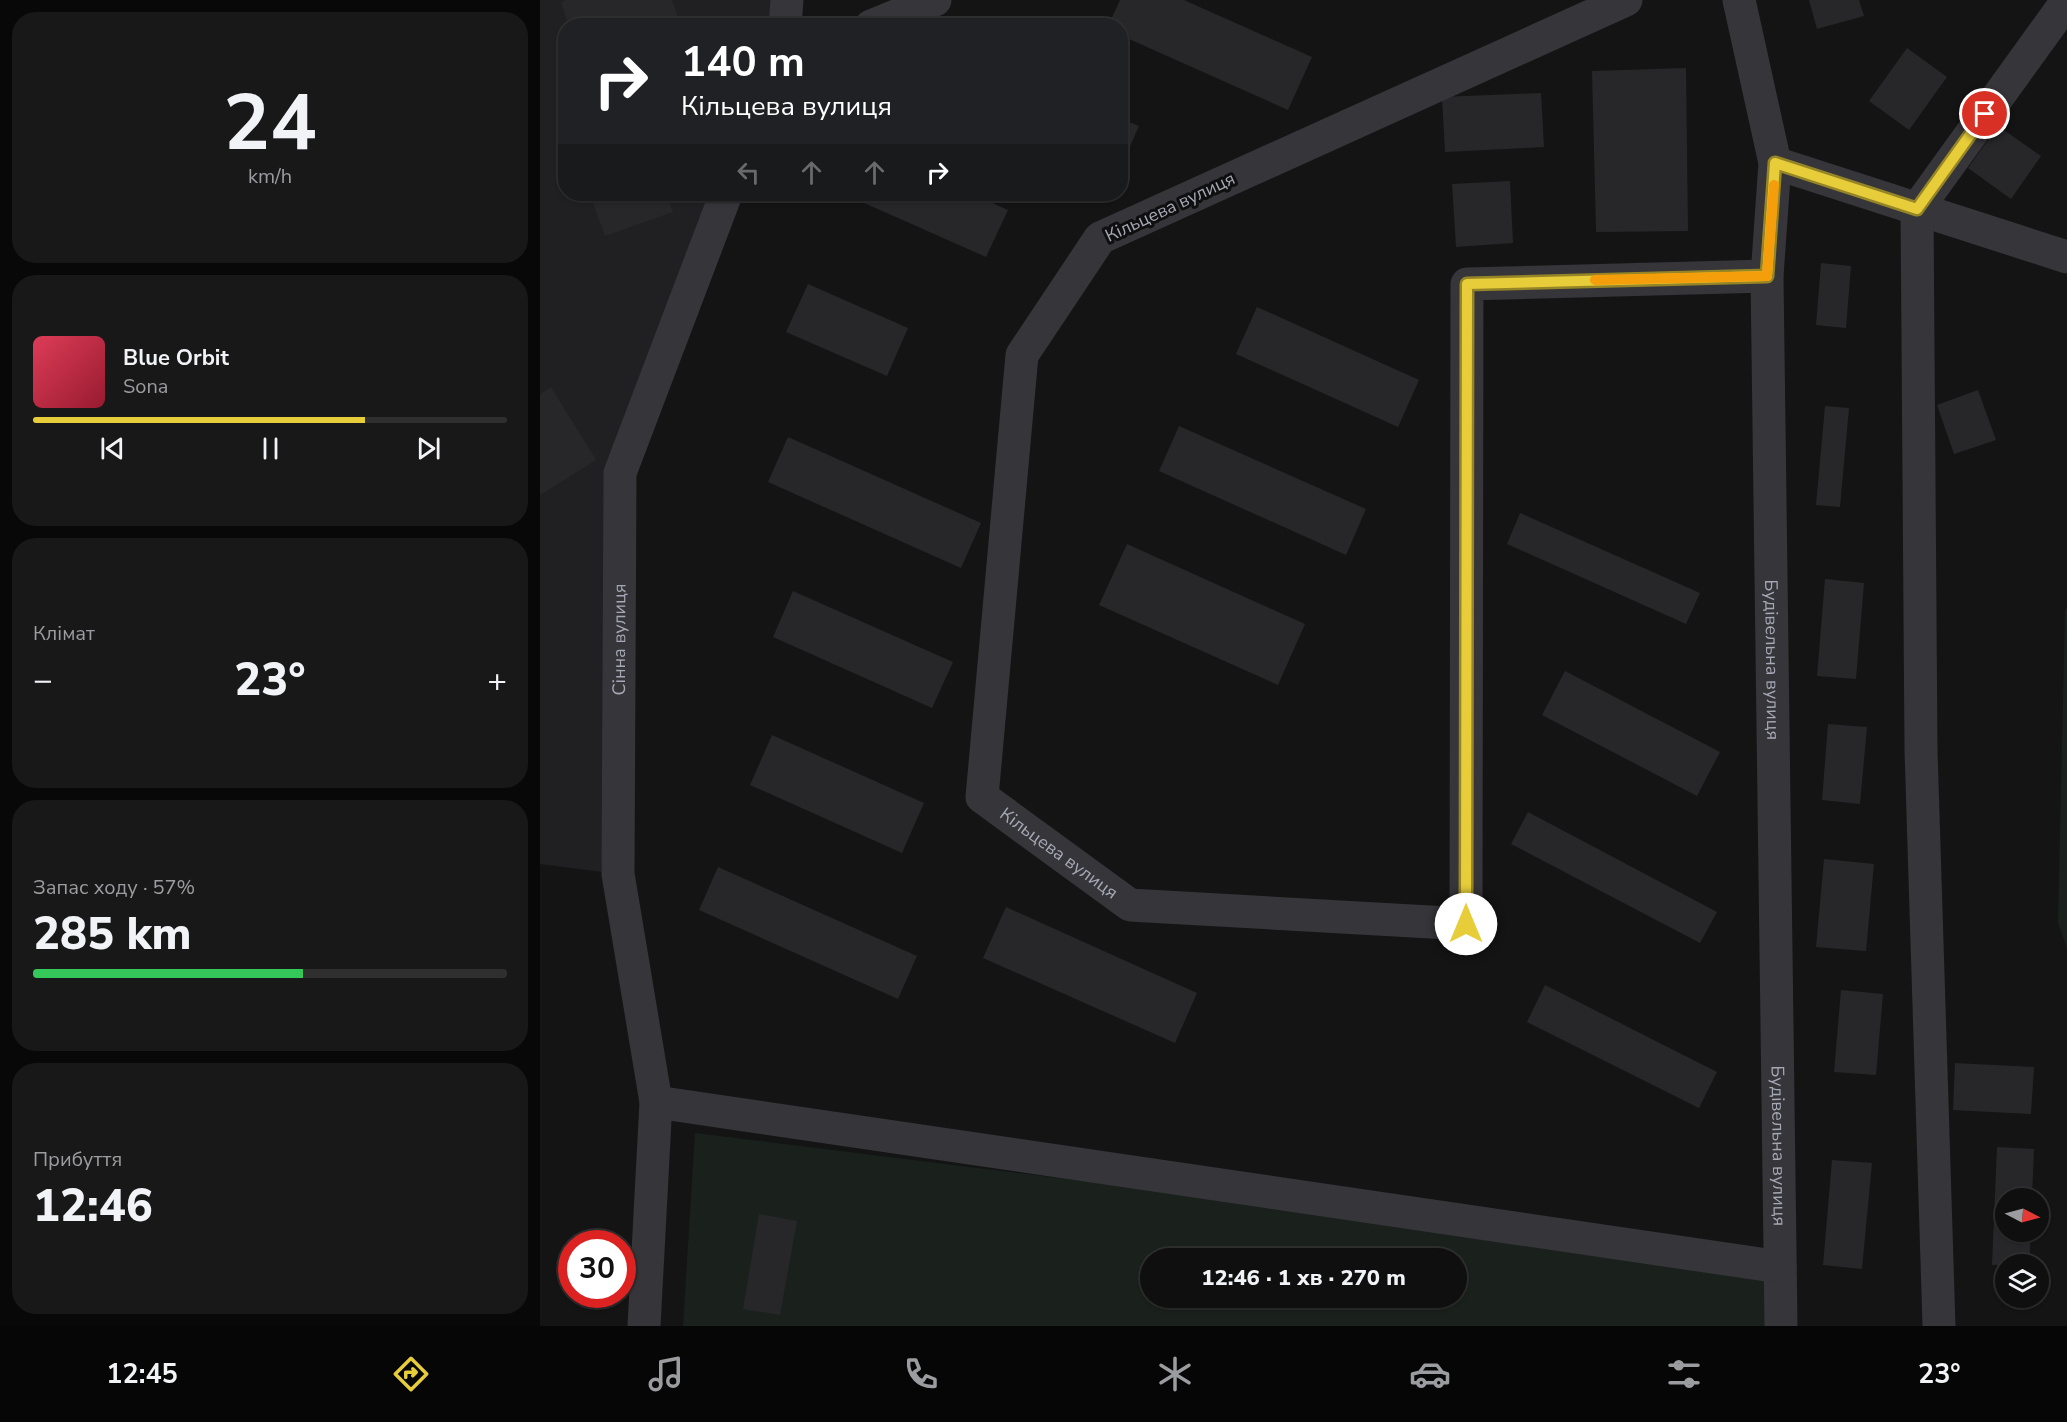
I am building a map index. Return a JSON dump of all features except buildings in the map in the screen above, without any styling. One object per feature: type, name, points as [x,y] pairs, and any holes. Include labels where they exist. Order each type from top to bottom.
[{"type":"street","points":[[785,18],[787,0]]},
{"type":"street","points":[[891,18],[935,0]]},
{"type":"street","name":"Кільцева вулиця","points":[[1626,0],[1100,238],[1022,355],[982,797],[1130,905],[1466,924],[1467,284],[1767,276]]},
{"type":"street","name":"Будівельна вулиця","points":[[1739,0],[1775,163],[1767,276],[1781,1326]]},
{"type":"street","points":[[1939,1326],[1921,750],[1917,209],[2067,1]]},
{"type":"street","points":[[1775,163],[2067,257]]},
{"type":"street","name":"Сінна вулиця","points":[[644,1326],[656,1102],[618,874],[620,474],[723,201]]},
{"type":"street","points":[[656,1102],[1780,1267]]},
{"type":"shaded area","points":[[540,0],[787,0],[786,18],[558,18],[558,201],[723,201],[620,473],[618,874],[540,864]]},
{"type":"shaded area","points":[[2067,608],[2067,948],[2058,923],[2065,610]]},
{"type":"shaded area","points":[[695,1133],[1780,1267],[1781,1326],[683,1326]]},
{"type":"slow traffic","points":[[1595,280],[1767,276],[1774,185]]},
{"type":"route","points":[[1466,924],[1467,284],[1767,276],[1775,163],[1917,209],[1985,114]]}]
